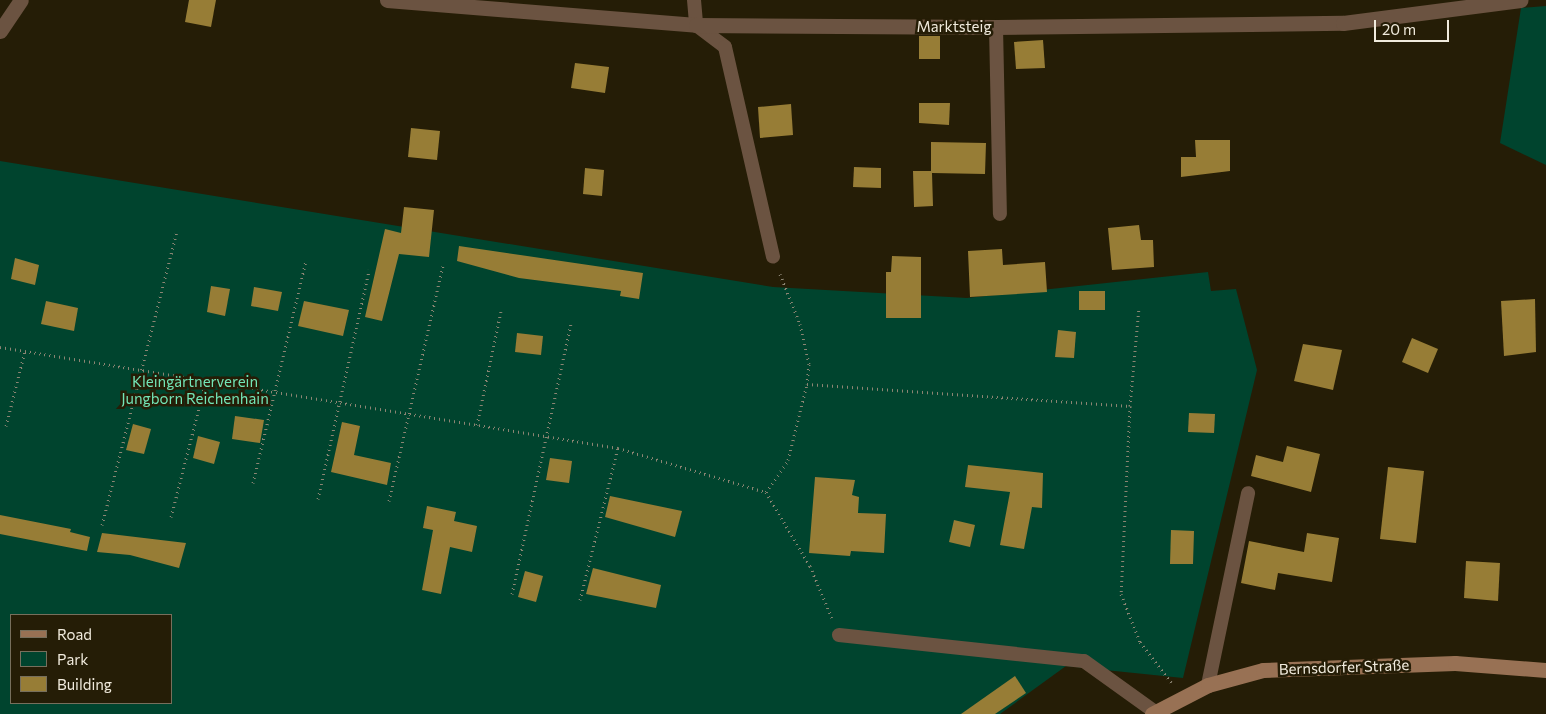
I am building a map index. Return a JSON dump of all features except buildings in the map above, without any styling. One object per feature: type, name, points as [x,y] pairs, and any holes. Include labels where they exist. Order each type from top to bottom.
[{"type":"street","points":[[0,31],[21,0]]},
{"type":"street","name":"Marktsteig","points":[[387,0],[696,25],[996,27],[1343,23],[1521,0]]},
{"type":"street","name":"Bernsdorfer Straße","points":[[1154,713],[1181,697],[1208,685],[1263,670],[1455,663],[1546,670]]},
{"type":"lane","points":[[694,0],[696,25],[725,47],[773,257]]},
{"type":"lane","points":[[996,27],[1000,214]]},
{"type":"lane","points":[[1208,685],[1248,493]]},
{"type":"lane","points":[[839,635],[1084,661],[1154,713]]},
{"type":"path","points":[[102,525],[177,232]]},
{"type":"path","points":[[766,492],[788,460],[807,384],[809,364],[800,324],[773,257]]},
{"type":"path","points":[[253,483],[273,392],[306,260]]},
{"type":"path","points":[[389,501],[443,266]]},
{"type":"path","points":[[318,499],[341,403],[369,270]]},
{"type":"path","points":[[1139,308],[1130,406],[1121,594],[1140,642],[1181,697]]},
{"type":"path","points":[[477,425],[501,311]]},
{"type":"path","points":[[512,594],[571,324]]},
{"type":"path","points":[[0,347],[618,448],[766,492],[810,566],[839,635]]},
{"type":"path","points":[[6,426],[25,351]]},
{"type":"path","points":[[171,517],[206,381]]},
{"type":"path","points":[[807,384],[1130,406]]},
{"type":"path","points":[[580,600],[618,448]]},
{"type":"green space","points":[[1546,6],[1546,165],[1500,143],[1521,8]]},
{"type":"green space","name":"Kleingärtnerverein Jungborn Reichenhain","points":[[0,161],[773,287],[967,298],[1208,272],[1211,291],[1236,289],[1257,370],[1183,678],[1066,666],[1000,714],[0,714]]}]
